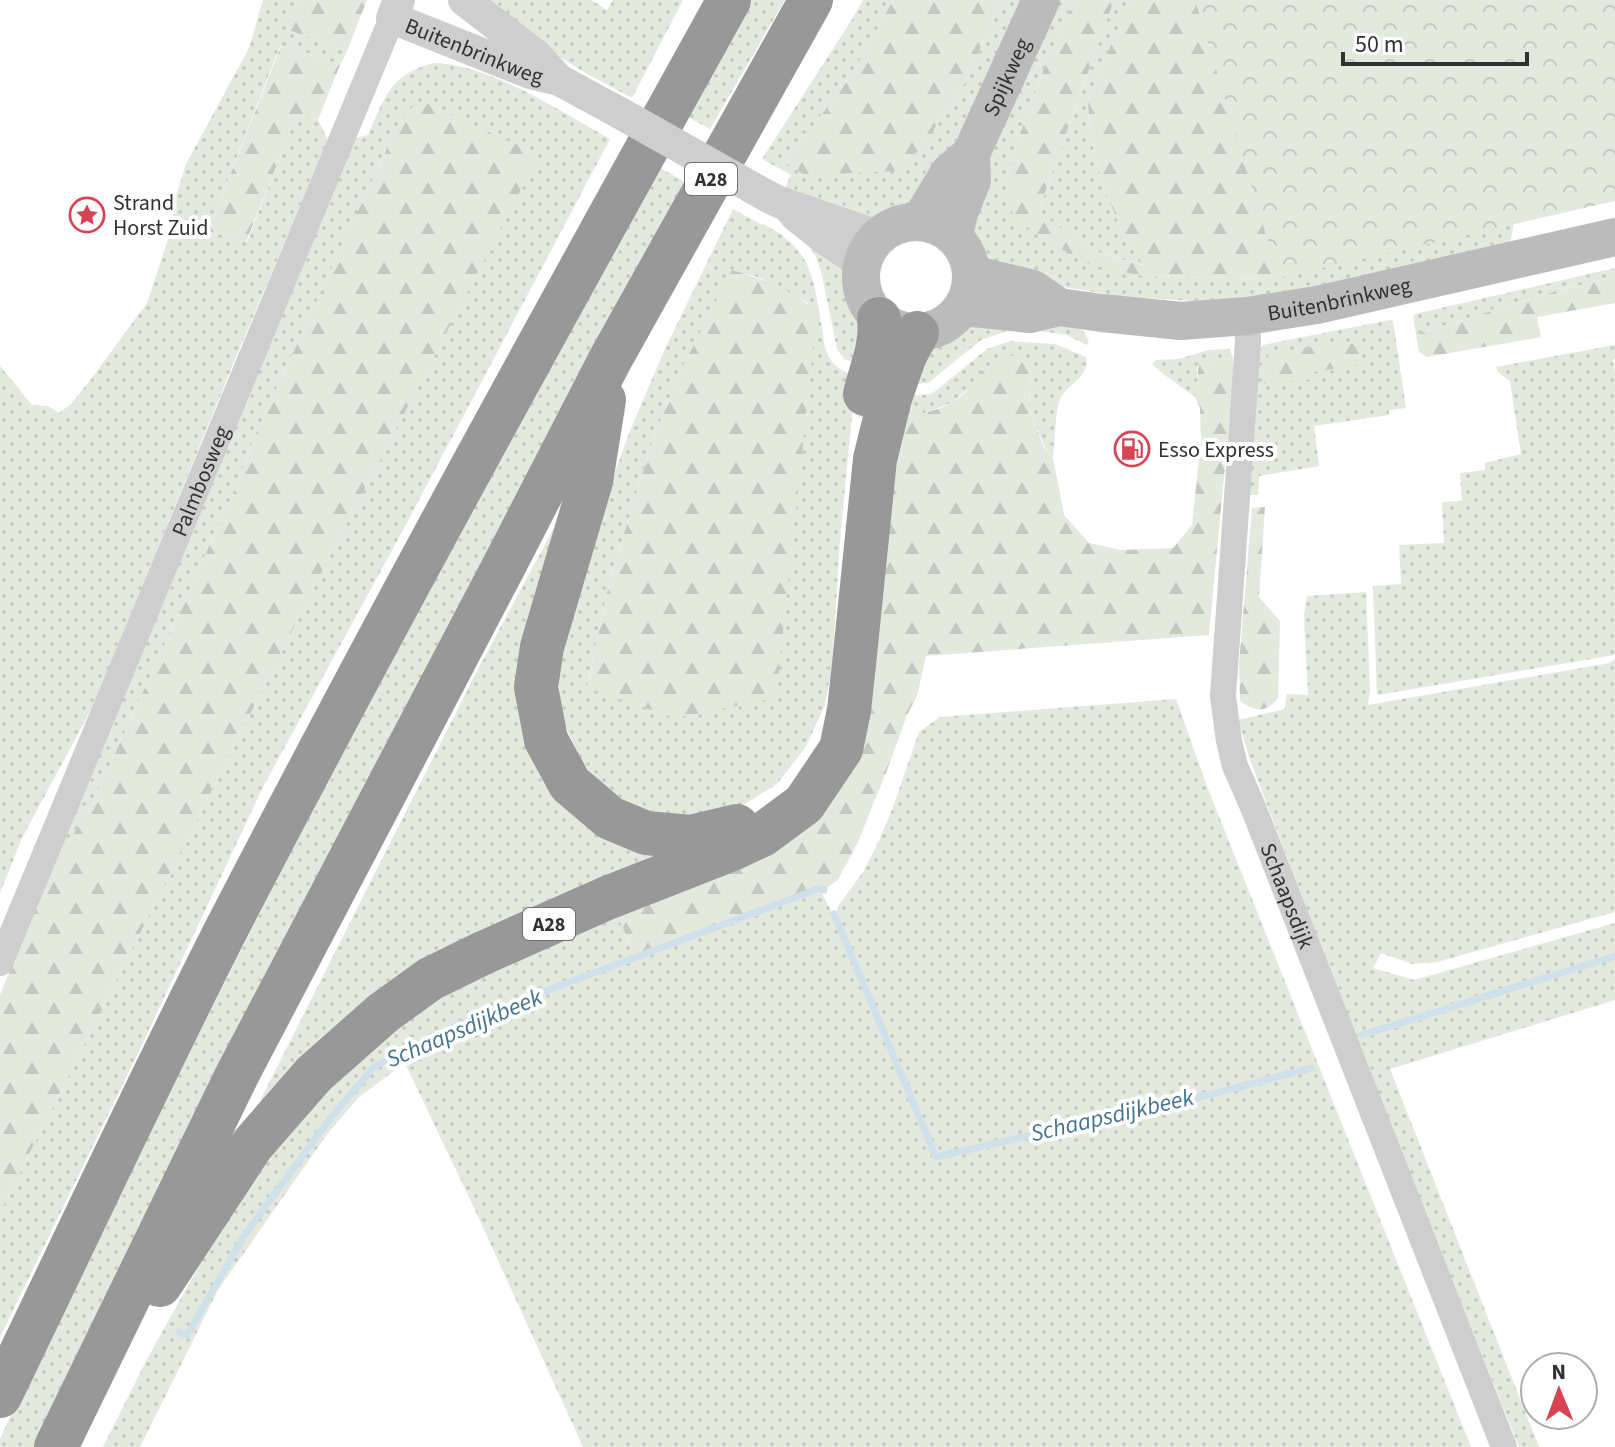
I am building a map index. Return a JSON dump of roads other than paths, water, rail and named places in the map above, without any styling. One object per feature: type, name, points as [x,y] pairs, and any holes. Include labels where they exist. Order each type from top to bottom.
[{"type":"highway","points":[[0,1396],[118,1147],[228,927],[478,455],[729,0]]},
{"type":"highway","name":"A28","points":[[62,1433],[238,1073],[611,358],[811,0]]},
{"type":"highway","name":"A28","points":[[62,1433],[252,1145],[314,1074],[383,1013],[430,979],[483,953],[762,835],[804,804],[841,749],[854,664],[875,459],[894,384],[905,355],[898,326],[880,330],[877,354],[859,420],[837,671],[824,732],[801,776],[776,802],[742,825],[691,837],[646,833],[610,818],[570,784],[546,740],[538,701],[536,687],[542,647],[591,481],[611,358]]},
{"type":"main road","name":"Spijkweg","points":[[937,229],[959,213],[972,180],[971,154],[1041,0]]},
{"type":"main road","points":[[905,222],[937,229],[966,253],[967,290],[954,317],[943,326],[930,331],[898,326],[867,304],[861,285],[870,251],[891,227],[905,222]]},
{"type":"main road","name":"Buitenbrinkweg","points":[[967,290],[1030,314],[1059,307],[1181,321],[1247,316],[1317,305],[1615,237]]},
{"type":"street","name":"Buitenbrinkweg","points":[[464,0],[537,56],[559,80]]},
{"type":"street","name":"Buitenbrinkweg","points":[[395,9],[530,73],[559,80],[870,251]]},
{"type":"street","name":"Palmbosweg","points":[[0,963],[395,9]]},
{"type":"street","name":"Schaapsdijk","points":[[1247,316],[1248,341],[1223,696],[1229,741],[1235,766],[1504,1447]]},
{"type":"waterway","name":"Schaapsdijkbeek","points":[[179,1332],[187,1335],[246,1233],[329,1120],[374,1067],[428,1038],[479,1016],[818,889],[824,890]]},
{"type":"waterway","name":"Schaapsdijkbeek","points":[[834,914],[936,1157],[1311,1068]]},
{"type":"waterway","name":"Schaapsdijkbeek","points":[[1362,1035],[1615,956]]},
{"type":"place","name":"Strand Horst Zuid","points":[[87,215]]},
{"type":"place","name":"Esso Express","points":[[1132,449]]}]
